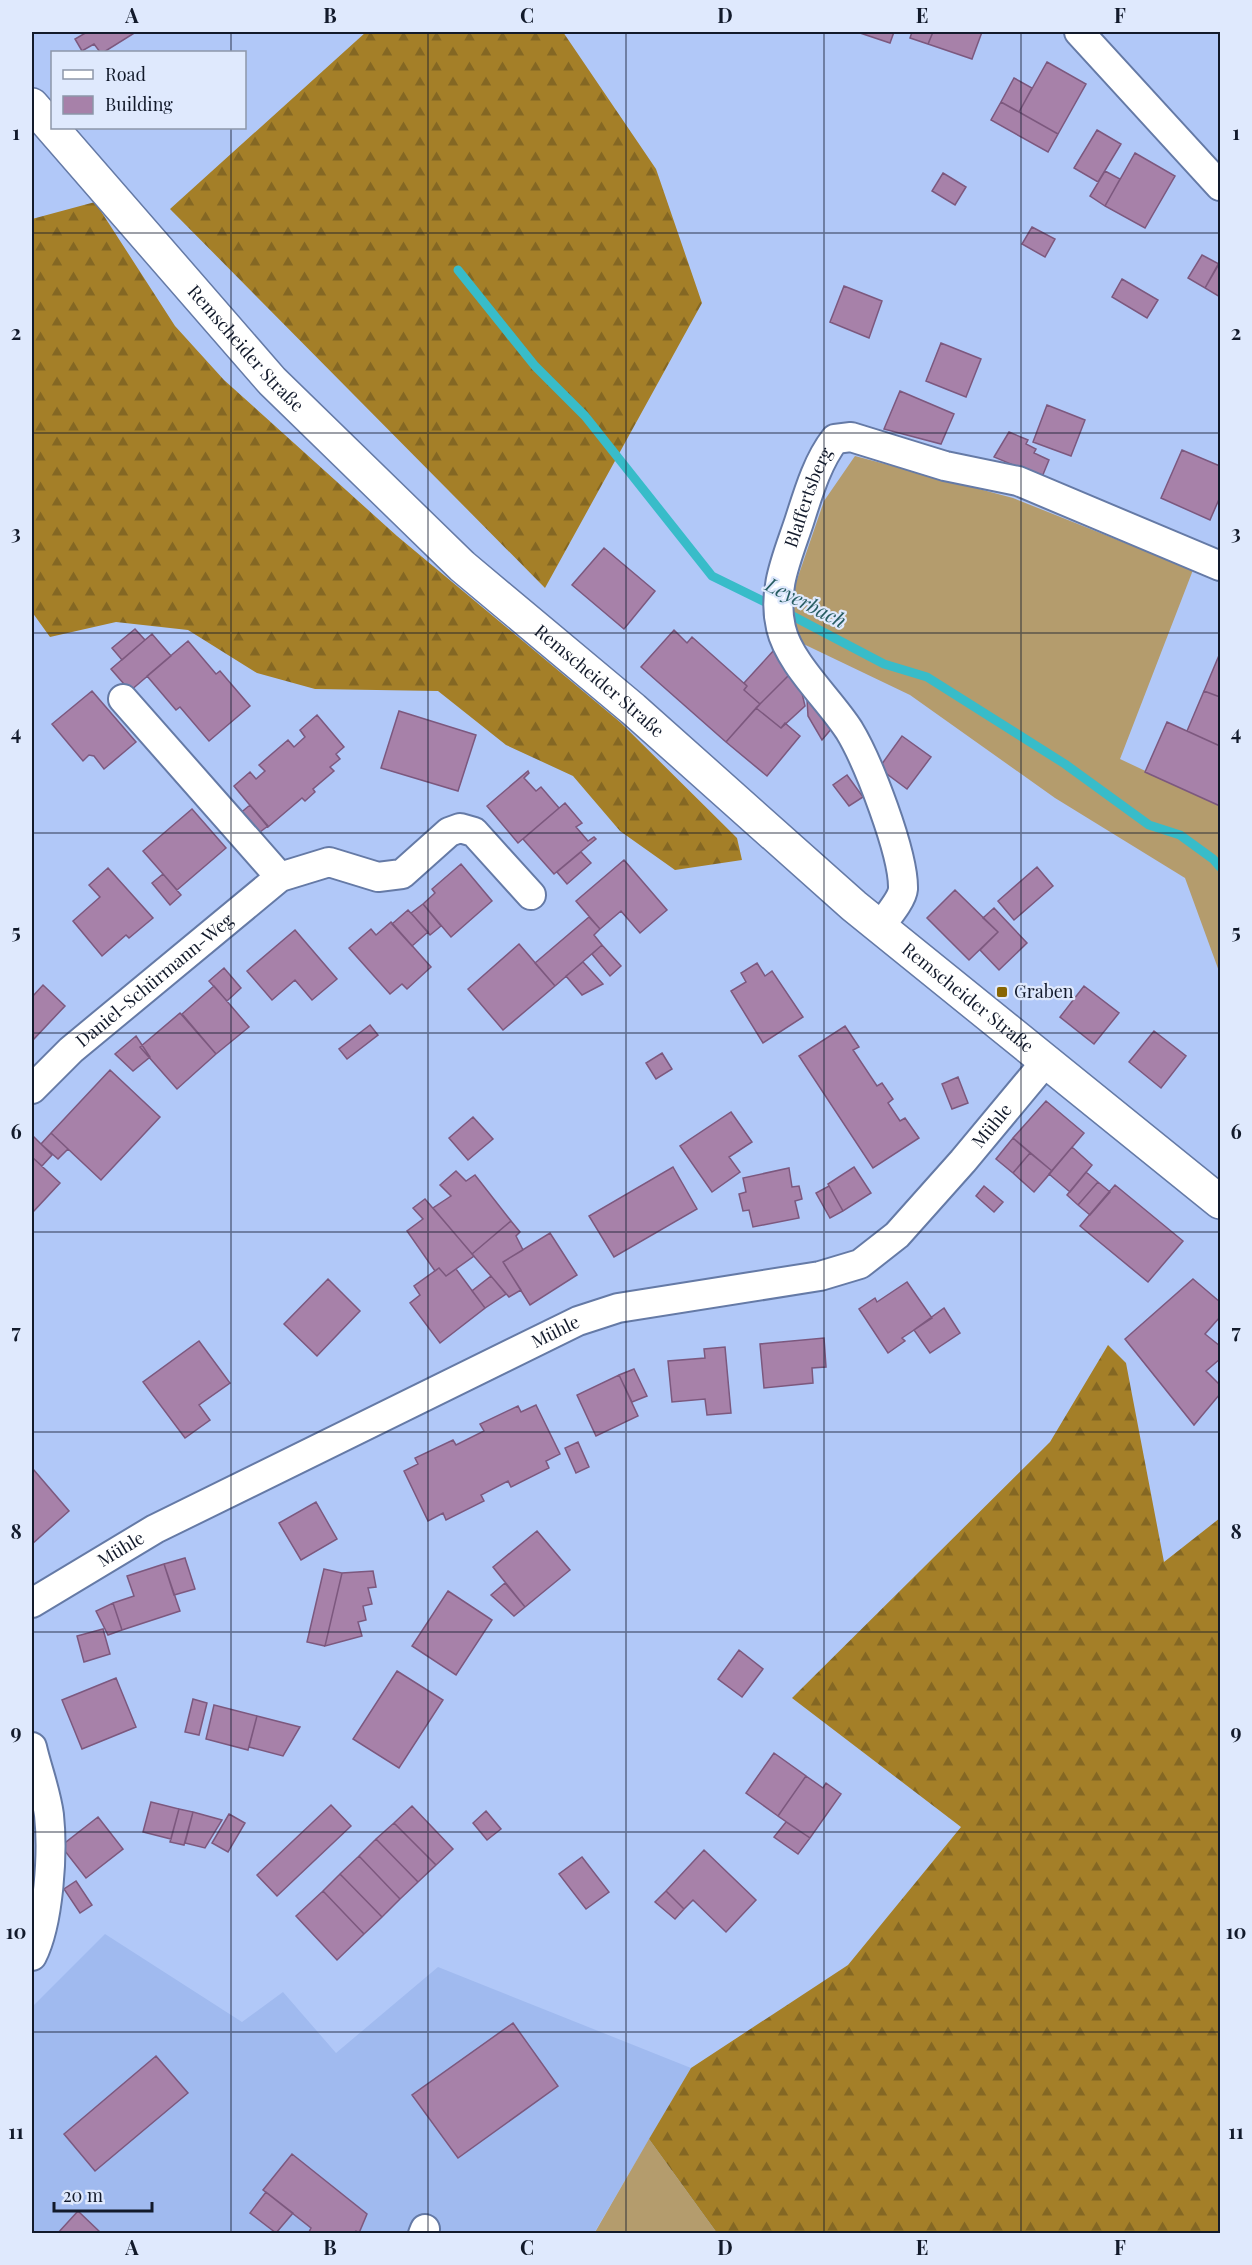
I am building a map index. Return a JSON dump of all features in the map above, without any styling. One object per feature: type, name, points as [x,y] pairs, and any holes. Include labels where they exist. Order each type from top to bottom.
[{"type":"main road","name":"Remscheider Straße","points":[[32,105],[51,127]]},
{"type":"main road","name":"Remscheider Straße","points":[[53,129],[272,381],[462,566],[633,709],[879,928],[1047,1060],[1221,1202]]},
{"type":"street","points":[[1079,32],[1221,186]]},
{"type":"street","name":"Blaffertsberg","points":[[879,928],[903,891],[901,869],[874,779],[849,730],[789,648],[781,630],[777,594],[809,491],[828,448],[835,439],[851,437],[945,466],[1018,482],[1221,566]]},
{"type":"street","points":[[123,699],[280,877]]},
{"type":"street","name":"Daniel-Schürmann-Weg","points":[[32,1089],[71,1050],[280,877],[329,862],[378,878],[402,874],[448,832],[460,828],[474,832],[531,895]]},
{"type":"street","name":"Mühle","points":[[32,1603],[155,1529],[578,1321],[618,1308],[820,1276],[860,1264],[897,1235],[963,1161],[1047,1060]]},
{"type":"street","points":[[32,1747],[49,1815],[48,1891],[37,1946],[32,1956]]},
{"type":"shaded area","points":[[855,456],[1013,498],[1193,570],[1120,759],[1220,806],[1220,974],[1185,878],[1055,798],[910,695],[793,639],[789,603],[824,501]]},
{"type":"shaded area","points":[[105,1934],[242,2022],[283,1992],[336,2053],[438,1967],[691,2068],[594,2233],[32,2234],[32,2007]]},
{"type":"shaded area","points":[[649,2139],[717,2233],[594,2234]]},
{"type":"green space","points":[[366,32],[563,32],[656,169],[702,303],[545,588],[170,209]]},
{"type":"green space","points":[[95,202],[175,326],[224,380],[397,536],[620,722],[737,838],[742,860],[675,870],[620,831],[573,776],[506,745],[438,691],[315,689],[257,673],[188,630],[116,622],[50,637],[32,612],[32,219]]},
{"type":"green space","points":[[1108,1345],[1126,1363],[1164,1562],[1220,1518],[1220,2233],[717,2233],[649,2139],[691,2068],[848,1965],[961,1827],[792,1698],[1050,1442]]},
{"type":"building","points":[[87,32],[136,32],[106,51],[99,51],[94,44],[82,51],[75,39]]},
{"type":"building","points":[[857,32],[894,32],[890,43]]},
{"type":"building","points":[[912,32],[933,32],[928,44],[910,38]]},
{"type":"building","points":[[933,32],[982,32],[972,59],[928,44]]},
{"type":"building","points":[[1047,62],[1086,84],[1058,134],[1019,112]]},
{"type":"building","points":[[1014,78],[1032,88],[1019,112],[1001,102]]},
{"type":"building","points":[[1001,102],[1058,134],[1048,152],[991,120]]},
{"type":"building","points":[[1097,130],[1121,144],[1098,182],[1074,168]]},
{"type":"building","points":[[1135,153],[1175,176],[1145,228],[1105,206]]},
{"type":"building","points":[[1105,171],[1120,179],[1105,206],[1090,196]]},
{"type":"building","points":[[943,173],[966,187],[955,205],[932,191]]},
{"type":"building","points":[[1032,227],[1055,239],[1045,257],[1022,244]]},
{"type":"building","points":[[1202,255],[1219,264],[1205,288],[1188,278]]},
{"type":"building","points":[[1220,261],[1220,297],[1205,288]]},
{"type":"building","points":[[1122,279],[1158,300],[1147,318],[1112,297]]},
{"type":"building","points":[[844,286],[882,301],[869,338],[830,322]]},
{"type":"building","points":[[941,343],[981,359],[966,397],[926,381]]},
{"type":"building","points":[[900,391],[954,414],[941,444],[884,429]]},
{"type":"building","points":[[1047,405],[1085,420],[1071,456],[1033,442]]},
{"type":"building","points":[[1009,432],[1028,440],[1026,444],[1036,449],[1034,453],[1049,460],[1042,477],[994,457]]},
{"type":"building","points":[[1182,450],[1220,466],[1220,497],[1210,520],[1161,498]]},
{"type":"building","points":[[604,548],[655,591],[624,629],[572,585]]},
{"type":"building","points":[[135,629],[145,640],[122,660],[112,648]]},
{"type":"building","points":[[674,630],[687,643],[692,637],[747,686],[744,690],[760,704],[726,742],[641,667]]},
{"type":"building","points":[[152,634],[171,656],[130,691],[111,669]]},
{"type":"building","points":[[188,641],[216,674],[220,671],[250,706],[209,741],[180,707],[176,710],[147,676]]},
{"type":"building","points":[[775,649],[792,672],[760,704],[744,690],[747,686],[744,683]]},
{"type":"building","points":[[1220,653],[1220,697],[1204,691]]},
{"type":"building","points":[[792,672],[799,680],[805,706],[781,728],[756,708]]},
{"type":"building","points":[[92,691],[136,742],[104,769],[94,756],[89,755],[83,761],[52,724]]},
{"type":"building","points":[[1204,691],[1220,697],[1220,746],[1187,731]]},
{"type":"building","points":[[807,699],[833,727],[822,740],[808,716]]},
{"type":"building","points":[[756,708],[781,728],[785,723],[800,736],[767,776],[726,742]]},
{"type":"building","points":[[399,711],[476,735],[458,791],[381,768]]},
{"type":"building","points":[[317,715],[344,747],[336,754],[340,759],[330,767],[334,771],[313,789],[315,792],[305,801],[302,798],[268,827],[234,786],[250,772],[256,779],[265,771],[259,765],[288,740],[294,747],[305,737],[300,730]]},
{"type":"building","points":[[1167,722],[1220,746],[1220,806],[1145,772]]},
{"type":"building","points":[[902,736],[931,757],[907,789],[879,768]]},
{"type":"building","points":[[528,771],[529,773],[524,778],[536,791],[541,787],[559,808],[518,843],[487,806]]},
{"type":"building","points":[[847,775],[863,797],[849,806],[833,785]]},
{"type":"building","points":[[565,803],[582,823],[576,827],[588,841],[594,837],[596,839],[554,874],[523,839]]},
{"type":"building","points":[[250,805],[268,826],[256,835],[238,815]]},
{"type":"building","points":[[192,809],[226,848],[177,890],[143,851]]},
{"type":"building","points":[[581,852],[591,863],[567,884],[557,872]]},
{"type":"building","points":[[624,860],[667,910],[640,933],[621,911],[600,929],[576,901]]},
{"type":"building","points":[[461,864],[492,901],[451,937],[423,904],[435,893],[432,889]]},
{"type":"building","points":[[1037,867],[1053,886],[1014,920],[998,901]]},
{"type":"building","points":[[108,868],[153,918],[129,938],[126,935],[102,956],[73,921],[100,897],[89,885]]},
{"type":"building","points":[[163,874],[181,895],[170,905],[152,883]]},
{"type":"building","points":[[955,890],[998,932],[969,960],[927,918]]},
{"type":"building","points":[[423,904],[441,926],[430,935],[411,913]]},
{"type":"building","points":[[994,908],[1027,943],[999,970],[980,950],[998,932],[983,918]]},
{"type":"building","points":[[408,910],[428,932],[412,946],[392,924]]},
{"type":"building","points":[[589,917],[600,929],[594,935],[602,945],[555,986],[535,963]]},
{"type":"building","points":[[391,922],[431,967],[407,989],[402,984],[390,994],[349,948],[371,929],[376,935]]},
{"type":"building","points":[[295,930],[337,979],[312,1000],[295,980],[272,1000],[247,971]]},
{"type":"building","points":[[519,944],[555,986],[503,1030],[468,989]]},
{"type":"building","points":[[602,945],[621,966],[610,976],[592,954]]},
{"type":"building","points":[[583,962],[603,984],[582,995],[566,976]]},
{"type":"building","points":[[757,963],[765,976],[772,971],[803,1017],[763,1043],[731,991],[746,982],[741,973]]},
{"type":"building","points":[[224,968],[241,988],[227,1001],[209,981]]},
{"type":"building","points":[[43,985],[65,1006],[32,1041],[32,997]]},
{"type":"building","points":[[214,986],[249,1027],[216,1054],[182,1014]]},
{"type":"building","points":[[1084,986],[1119,1013],[1094,1044],[1060,1017]]},
{"type":"building","points":[[180,1013],[216,1054],[177,1089],[140,1047]]},
{"type":"building","points":[[370,1025],[378,1035],[347,1059],[339,1049]]},
{"type":"building","points":[[845,1026],[859,1047],[853,1050],[877,1086],[882,1083],[893,1099],[888,1103],[900,1121],[905,1118],[919,1138],[873,1168],[799,1056]]},
{"type":"building","points":[[1154,1031],[1186,1056],[1161,1088],[1129,1062]]},
{"type":"building","points":[[136,1036],[150,1057],[133,1071],[115,1054]]},
{"type":"building","points":[[662,1053],[672,1069],[656,1079],[646,1063]]},
{"type":"building","points":[[110,1070],[160,1117],[101,1180],[51,1133]]},
{"type":"building","points":[[958,1077],[968,1103],[952,1109],[942,1084]]},
{"type":"building","points":[[1046,1101],[1084,1133],[1052,1171],[1013,1138]]},
{"type":"building","points":[[731,1112],[752,1142],[729,1157],[740,1172],[712,1192],[680,1146]]},
{"type":"building","points":[[473,1117],[493,1139],[468,1160],[449,1138]]},
{"type":"building","points":[[51,1133],[68,1149],[58,1159],[41,1144]]},
{"type":"building","points":[[32,1135],[52,1155],[42,1166],[32,1157]]},
{"type":"building","points":[[1013,1138],[1030,1153],[1013,1173],[996,1159]]},
{"type":"building","points":[[1072,1147],[1092,1165],[1070,1192],[1049,1174]]},
{"type":"building","points":[[1030,1153],[1052,1171],[1034,1192],[1013,1173]]},
{"type":"building","points":[[32,1157],[60,1183],[32,1213]]},
{"type":"building","points":[[673,1167],[697,1209],[614,1257],[589,1216]]},
{"type":"building","points":[[854,1167],[871,1193],[843,1211],[828,1184]]},
{"type":"building","points":[[789,1168],[792,1187],[799,1186],[802,1199],[795,1201],[799,1218],[753,1227],[749,1210],[743,1211],[739,1194],[746,1192],[743,1178]]},
{"type":"building","points":[[456,1171],[466,1181],[475,1175],[511,1221],[472,1254],[433,1208],[451,1196],[440,1185]]},
{"type":"building","points":[[1086,1172],[1098,1182],[1078,1205],[1067,1195]]},
{"type":"building","points":[[1098,1182],[1110,1192],[1090,1215],[1078,1205]]},
{"type":"building","points":[[1115,1185],[1183,1241],[1148,1282],[1080,1226]]},
{"type":"building","points":[[829,1186],[843,1211],[830,1218],[816,1193]]},
{"type":"building","points":[[984,1186],[1003,1202],[994,1212],[976,1196]]},
{"type":"building","points":[[425,1199],[474,1256],[446,1276],[439,1268],[435,1271],[407,1231],[423,1219],[413,1208]]},
{"type":"building","points":[[511,1221],[520,1232],[516,1236],[523,1250],[503,1262],[521,1290],[509,1297],[472,1254]]},
{"type":"building","points":[[550,1233],[577,1275],[530,1305],[503,1262]]},
{"type":"building","points":[[439,1268],[446,1276],[456,1269],[485,1308],[440,1343],[410,1303],[420,1295],[414,1286]]},
{"type":"building","points":[[491,1276],[506,1294],[485,1308],[472,1291]]},
{"type":"building","points":[[328,1279],[360,1311],[317,1356],[284,1324]]},
{"type":"building","points":[[1193,1279],[1220,1302],[1220,1317],[1205,1334],[1220,1346],[1220,1359],[1206,1371],[1220,1385],[1220,1394],[1194,1425],[1125,1339]]},
{"type":"building","points":[[907,1282],[932,1318],[902,1338],[905,1341],[888,1353],[859,1309],[875,1298],[877,1302]]},
{"type":"building","points":[[944,1308],[960,1333],[930,1353],[914,1330]]},
{"type":"building","points":[[824,1338],[826,1367],[812,1368],[813,1383],[764,1388],[760,1344]]},
{"type":"building","points":[[199,1341],[230,1383],[199,1405],[210,1420],[185,1438],[143,1382]]},
{"type":"building","points":[[725,1347],[731,1413],[707,1415],[705,1399],[672,1402],[668,1361],[705,1358],[704,1349]]},
{"type":"building","points":[[634,1369],[647,1396],[632,1402],[619,1375]]},
{"type":"building","points":[[619,1375],[638,1416],[596,1436],[577,1395]]},
{"type":"building","points":[[536,1405],[560,1454],[546,1461],[549,1468],[511,1487],[508,1481],[481,1495],[484,1501],[446,1520],[443,1513],[428,1521],[404,1471],[418,1464],[415,1458],[453,1440],[456,1445],[484,1431],[480,1424],[518,1406],[521,1412]]},
{"type":"building","points":[[578,1442],[589,1467],[576,1473],[565,1448]]},
{"type":"building","points":[[32,1470],[69,1511],[32,1544]]},
{"type":"building","points":[[316,1502],[337,1539],[301,1560],[279,1523]]},
{"type":"building","points":[[537,1531],[570,1570],[525,1607],[493,1567]]},
{"type":"building","points":[[185,1558],[195,1589],[174,1595],[164,1564]]},
{"type":"building","points":[[164,1564],[180,1611],[122,1630],[113,1603],[134,1596],[127,1576]]},
{"type":"building","points":[[324,1569],[342,1573],[325,1646],[307,1642]]},
{"type":"building","points":[[373,1571],[376,1587],[368,1588],[372,1604],[363,1606],[366,1620],[358,1622],[362,1636],[325,1646],[342,1573]]},
{"type":"building","points":[[505,1583],[525,1607],[514,1616],[491,1595]]},
{"type":"building","points":[[448,1591],[492,1620],[456,1675],[412,1646]]},
{"type":"building","points":[[113,1603],[122,1630],[108,1635],[96,1611]]},
{"type":"building","points":[[103,1629],[110,1654],[84,1662],[77,1636]]},
{"type":"building","points":[[739,1650],[763,1669],[742,1697],[718,1679]]},
{"type":"building","points":[[397,1671],[443,1700],[399,1768],[353,1739]]},
{"type":"building","points":[[116,1678],[136,1727],[82,1749],[62,1700]]},
{"type":"building","points":[[193,1699],[207,1703],[199,1735],[185,1732]]},
{"type":"building","points":[[214,1705],[257,1716],[248,1750],[206,1739]]},
{"type":"building","points":[[257,1716],[300,1727],[283,1756],[249,1747]]},
{"type":"building","points":[[774,1753],[806,1776],[778,1816],[746,1793]]},
{"type":"building","points":[[806,1776],[823,1788],[826,1783],[841,1794],[810,1838],[778,1816]]},
{"type":"building","points":[[151,1802],[179,1809],[171,1839],[143,1832]]},
{"type":"building","points":[[331,1805],[351,1826],[277,1896],[257,1875]]},
{"type":"building","points":[[412,1806],[453,1849],[436,1865],[394,1823]]},
{"type":"building","points":[[179,1809],[193,1812],[184,1845],[170,1842]]},
{"type":"building","points":[[486,1811],[501,1829],[487,1840],[473,1823]]},
{"type":"building","points":[[193,1812],[222,1820],[205,1848],[185,1843]]},
{"type":"building","points":[[229,1814],[245,1823],[228,1852],[212,1843]]},
{"type":"building","points":[[98,1817],[123,1849],[86,1878],[61,1846]]},
{"type":"building","points":[[786,1822],[810,1838],[798,1854],[774,1837]]},
{"type":"building","points":[[394,1823],[436,1865],[418,1882],[376,1839]]},
{"type":"building","points":[[376,1839],[418,1882],[400,1899],[359,1856]]},
{"type":"building","points":[[704,1850],[756,1900],[726,1932],[693,1900],[684,1909],[666,1891]]},
{"type":"building","points":[[359,1856],[400,1899],[382,1917],[340,1874]]},
{"type":"building","points":[[582,1857],[609,1892],[586,1909],[559,1874]]},
{"type":"building","points":[[340,1874],[382,1917],[364,1934],[323,1891]]},
{"type":"building","points":[[76,1881],[92,1905],[80,1913],[64,1889]]},
{"type":"building","points":[[323,1891],[364,1934],[337,1960],[296,1916]]},
{"type":"building","points":[[666,1891],[684,1909],[675,1919],[655,1902]]},
{"type":"building","points":[[513,2023],[558,2086],[458,2158],[412,2095]]},
{"type":"building","points":[[156,2056],[188,2093],[95,2171],[64,2134]]},
{"type":"building","points":[[292,2154],[367,2214],[359,2233],[356,2231],[354,2234],[308,2234],[311,2228],[263,2190]]},
{"type":"building","points":[[266,2192],[293,2213],[276,2233],[250,2213]]},
{"type":"building","points":[[78,2211],[102,2234],[57,2234]]},
{"type":"waterway","name":"Leyerbach","points":[[458,270],[535,366],[585,416],[712,576],[773,606]]},
{"type":"waterway","name":"Leyerbach","points":[[785,612],[884,664],[927,677],[1065,764],[1149,825],[1180,835],[1213,859],[1220,867]]},
{"type":"place","name":"Graben","points":[[1002,992]]}]
